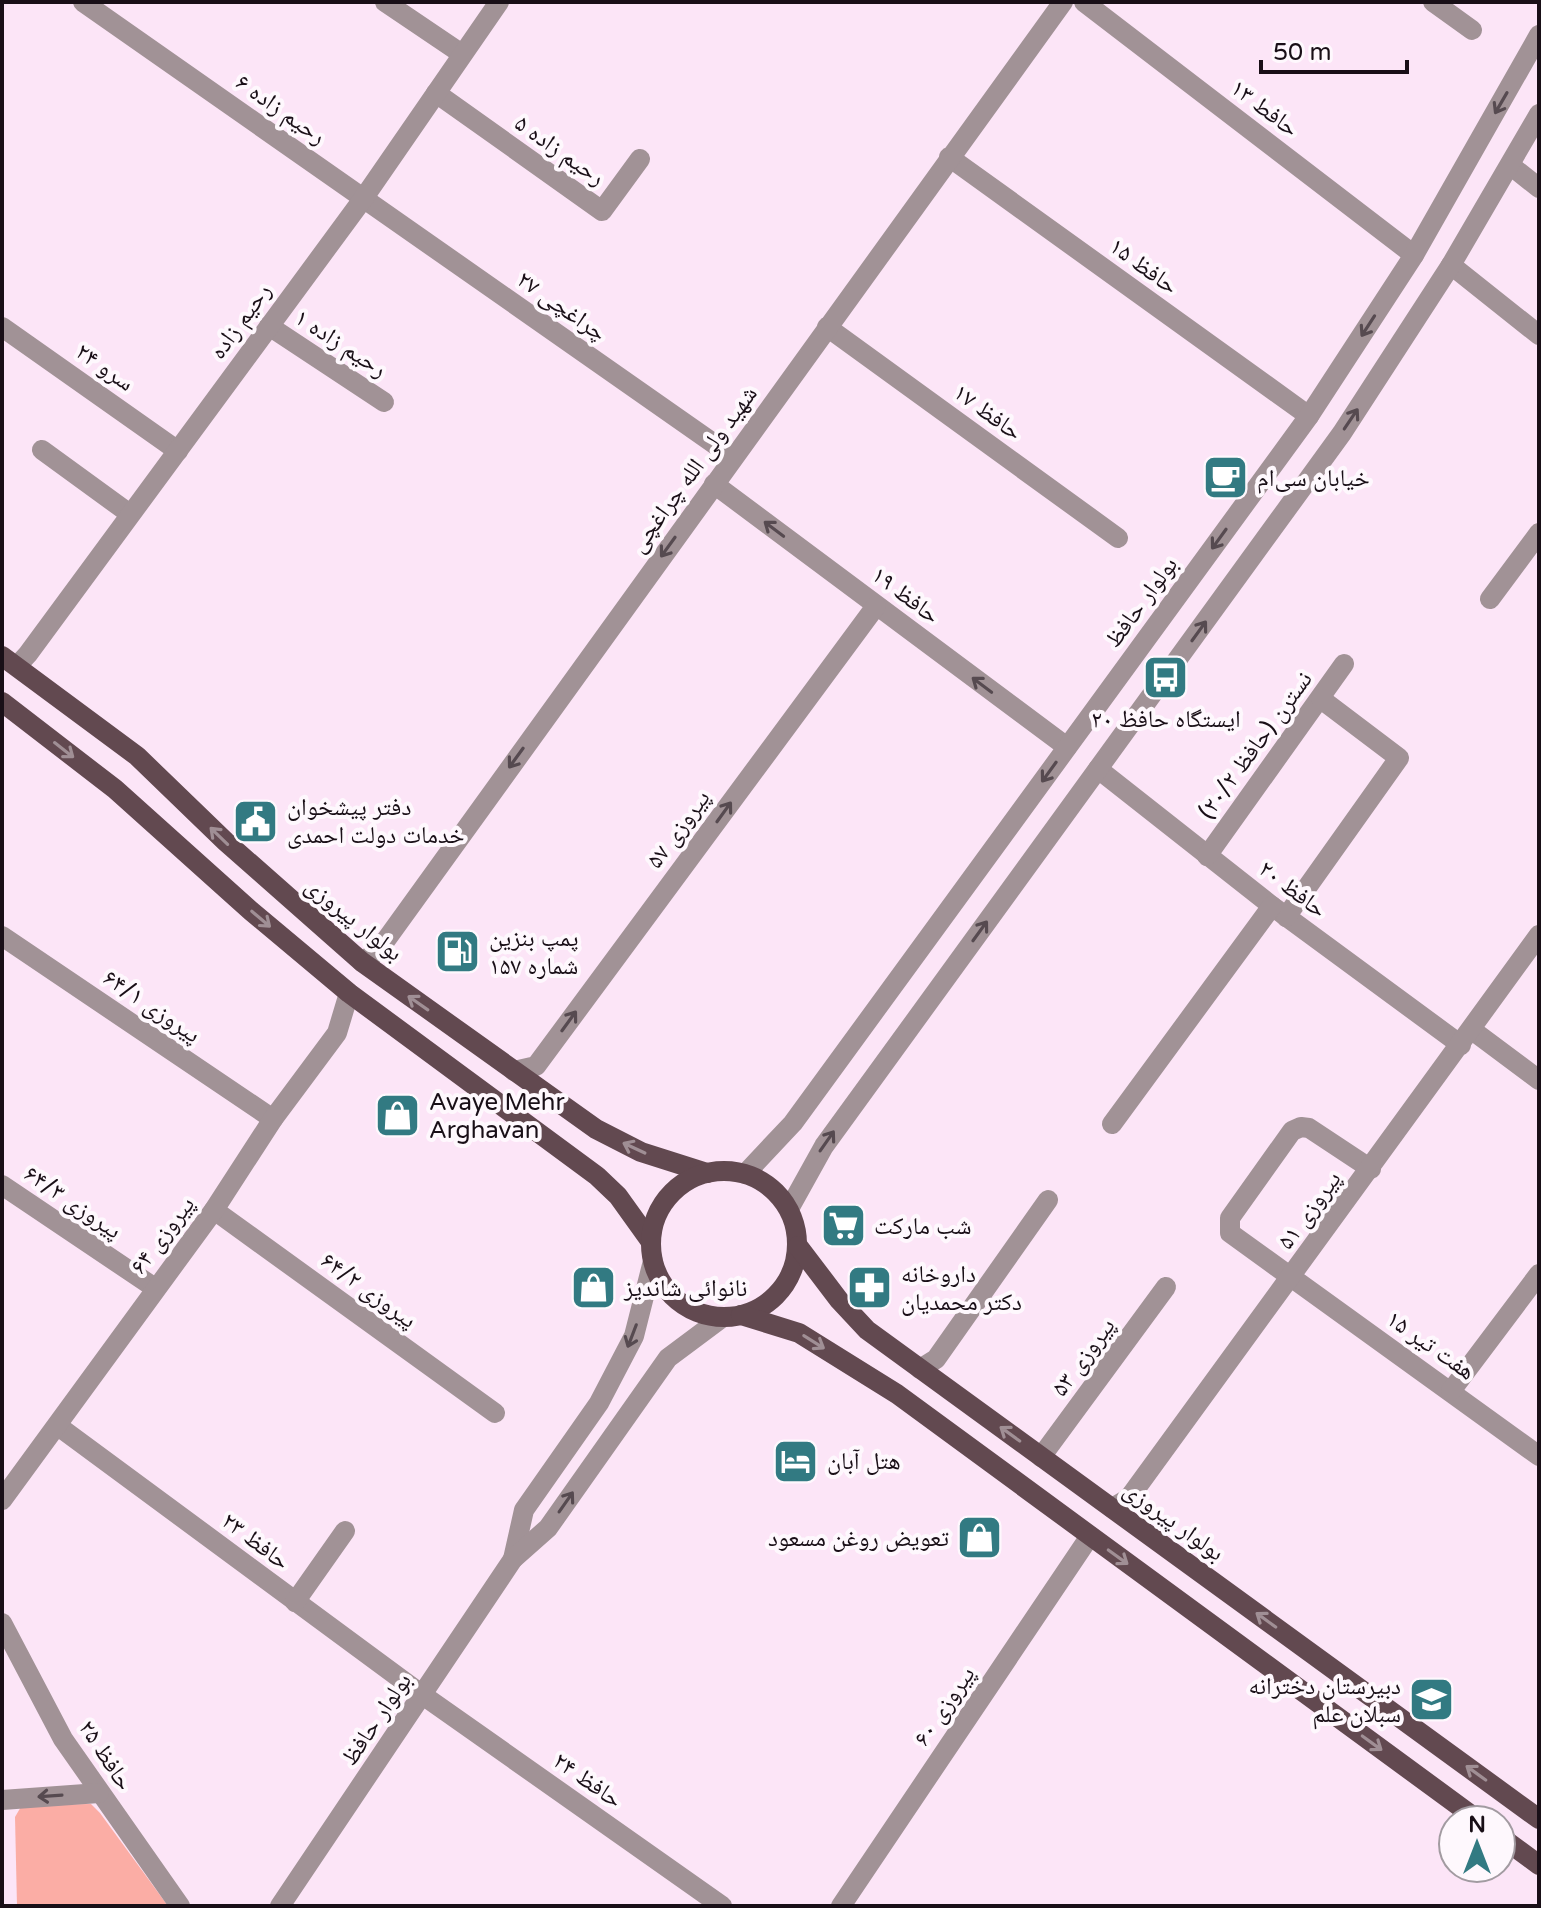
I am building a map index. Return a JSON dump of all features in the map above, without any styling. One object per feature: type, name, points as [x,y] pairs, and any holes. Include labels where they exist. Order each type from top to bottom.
[{"type":"main road","name":"بولوار پیروزی","points":[[9,661],[137,756],[257,871],[362,962],[596,1129],[641,1152],[707,1173]]},
{"type":"main road","points":[[2,702],[115,789],[251,911],[349,993],[597,1176],[618,1196],[652,1251],[660,1278],[671,1294],[686,1306],[704,1314],[732,1316],[799,1333],[897,1394],[1456,1804]]},
{"type":"main road","points":[[652,1251],[654,1223],[662,1206],[682,1185],[707,1173],[726,1171],[745,1174],[763,1182],[789,1209],[798,1246],[794,1264],[787,1282],[775,1297],[759,1308],[732,1316]]},
{"type":"main road","name":"بولوار پیروزی","points":[[798,1246],[839,1300],[867,1330],[1539,1819]]},
{"type":"main road","points":[[1517,1849],[1539,1865]]},
{"type":"street","name":"رحیم زاده ۶","points":[[83,2],[363,199]]},
{"type":"street","points":[[385,2],[462,54]]},
{"type":"street","name":"رحیم زاده","points":[[9,661],[178,451],[363,199],[499,2]]},
{"type":"street","name":"شهید ولی الله چراغچی","points":[[362,962],[378,951],[1063,2]]},
{"type":"street","name":"حافط ۱۳","points":[[1084,2],[1414,255]]},
{"type":"street","points":[[1433,2],[1472,30]]},
{"type":"street","name":"بولوار حافظ","points":[[745,1174],[793,1123],[1309,416],[1414,255],[1539,35]]},
{"type":"street","name":"رحیم زاده ۵","points":[[436,93],[602,211],[640,159]]},
{"type":"street","points":[[789,1209],[824,1146],[1342,433],[1451,265],[1539,114]]},
{"type":"street","name":"حافظ ۱۵","points":[[949,157],[1309,416]]},
{"type":"street","points":[[1510,165],[1539,188]]},
{"type":"street","name":"چراغچی ۲۷","points":[[363,199],[733,457]]},
{"type":"street","points":[[1451,265],[1539,335]]},
{"type":"street","name":"رحیم زاده ۱","points":[[269,326],[384,402]]},
{"type":"street","name":"سرو ۲۴","points":[[2,327],[178,451]]},
{"type":"street","name":"حافظ ۱۷","points":[[827,327],[1118,538]]},
{"type":"street","points":[[42,450],[130,514]]},
{"type":"street","name":"حافظ ۱۹","points":[[714,484],[1067,747]]},
{"type":"street","points":[[1490,599],[1539,533]]},
{"type":"street","name":"پیروزی ۵۷","points":[[514,1071],[536,1066],[876,606]]},
{"type":"street","name":"نسترن (حافظ ۲۰/۲)","points":[[1207,856],[1344,664]]},
{"type":"street","points":[[1112,1124],[1399,758],[1321,699]]},
{"type":"street","name":"حافظ ۲۰","points":[[1098,769],[1279,911],[1466,1037],[1539,1080]]},
{"type":"street","name":"پیروزی ۵۱","points":[[1112,1508],[1129,1498],[1539,935]]},
{"type":"street","name":"پیروزی ۶۴/۱","points":[[2,936],[273,1119]]},
{"type":"street","name":"پیروزی ۶۴","points":[[2,1500],[214,1210],[273,1119],[337,1033],[349,993]]},
{"type":"street","name":"هفت تیر ۱۵","points":[[1371,1169],[1309,1128],[1292,1131],[1230,1218],[1230,1233],[1539,1456]]},
{"type":"street","name":"پیروزی ۶۴/۳","points":[[2,1185],[155,1288]]},
{"type":"street","points":[[920,1369],[936,1359],[1048,1200]]},
{"type":"street","name":"پیروزی ۶۴/۲","points":[[214,1210],[495,1413]]},
{"type":"street","points":[[513,1559],[524,1510],[599,1403],[634,1336],[652,1251]]},
{"type":"street","points":[[1451,1391],[1539,1274]]},
{"type":"street","name":"پیروزی ۵۳","points":[[1041,1457],[1166,1287]]},
{"type":"street","points":[[513,1559],[548,1528],[668,1358],[732,1316]]},
{"type":"street","name":"حافظ ۲۳","points":[[58,1426],[424,1696]]},
{"type":"street","points":[[295,1602],[345,1531]]},
{"type":"street","name":"پیروزی ۶۰","points":[[841,1906],[1090,1536]]},
{"type":"street","name":"بولوار حافظ","points":[[280,1906],[424,1696],[513,1559]]},
{"type":"street","name":"حافظ ۲۵","points":[[3,1626],[63,1739],[180,1906]]},
{"type":"street","name":"حافظ ۲۴","points":[[424,1696],[722,1906]]},
{"type":"street","points":[[2,1800],[99,1793]]},
{"type":"shaded area","points":[[91,1804],[168,1906],[17,1906],[15,1817],[22,1805]]},
{"type":"place","name":"خیابان سی‌ام","points":[[1226,478]]},
{"type":"place","name":"ایستگاه حافظ ۲۰","points":[[1166,677]]},
{"type":"place","name":"دفتر پیشخوان خدمات دولت احمدی","points":[[256,821]]},
{"type":"place","name":"پمپ بنزین شماره ۱۵۷","points":[[458,952]]},
{"type":"place","name":"Avaye Mehr Arghavan","points":[[398,1116]]},
{"type":"place","name":"شب مارکت","points":[[843,1226]]},
{"type":"place","name":"نانوائی شاندیز","points":[[593,1288]]},
{"type":"place","name":"داروخانه دکتر محمدیان","points":[[870,1288]]},
{"type":"place","name":"هتل آبان","points":[[796,1461]]},
{"type":"place","name":"تعویض روغن مسعود","points":[[980,1538]]},
{"type":"place","name":"دبیرستان دخترانه سبلان علم","points":[[1432,1700]]}]
